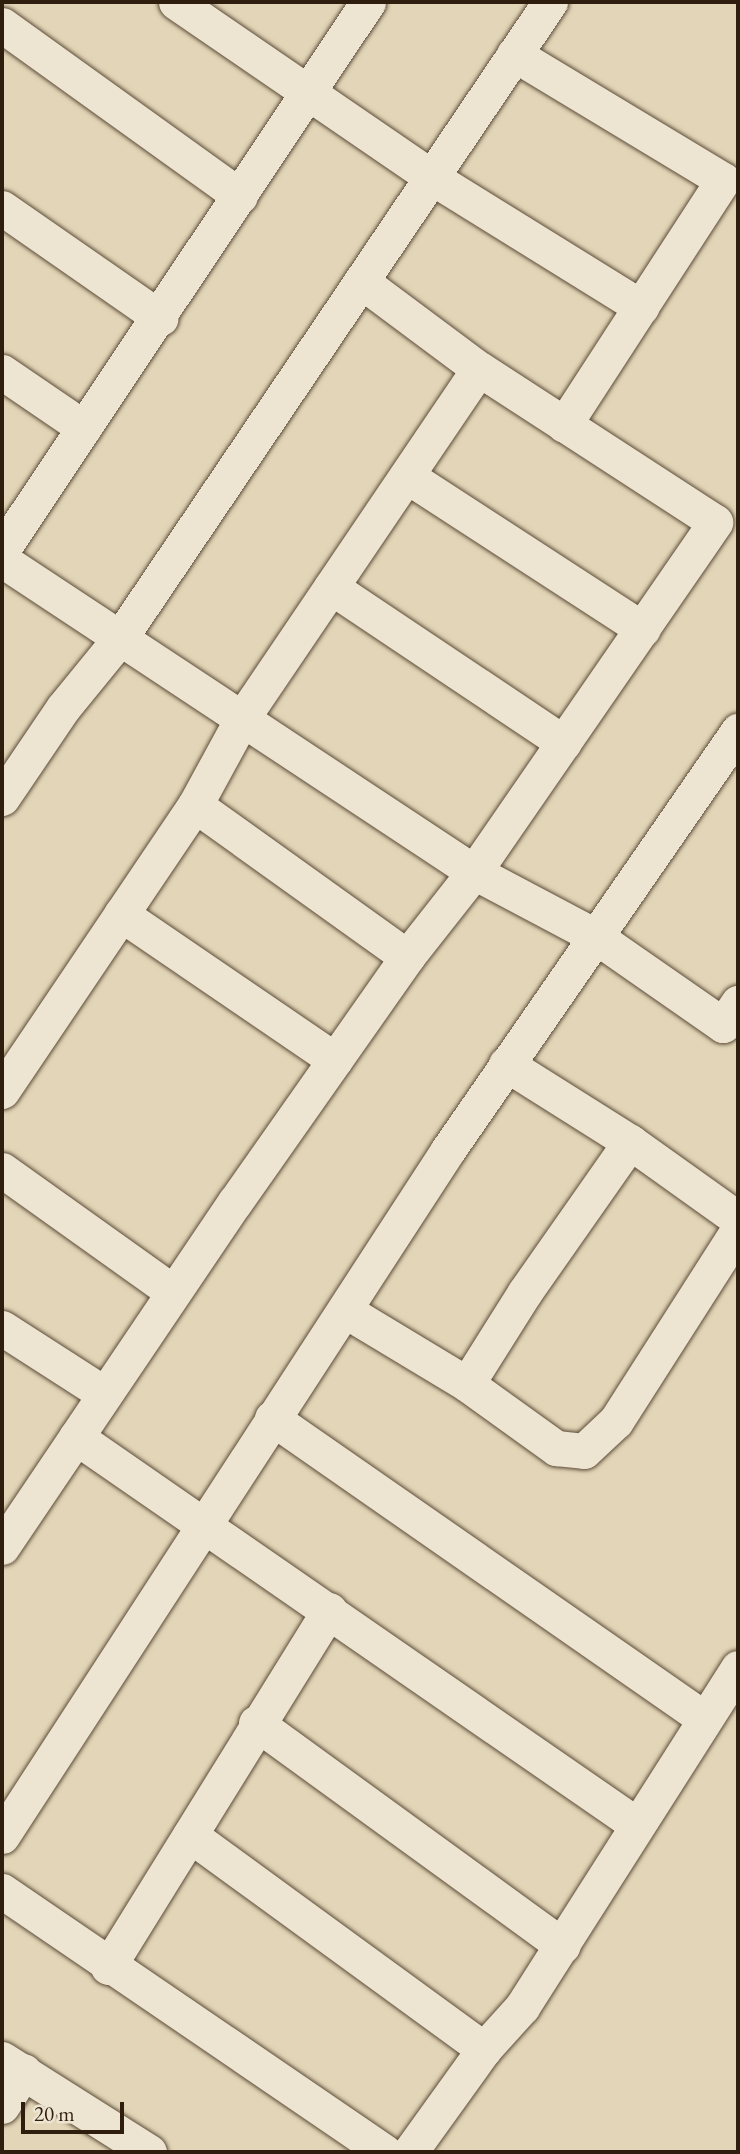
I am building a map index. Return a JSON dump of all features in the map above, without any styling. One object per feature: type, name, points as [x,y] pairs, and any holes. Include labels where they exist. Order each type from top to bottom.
[{"type":"street","points":[[176,2],[433,178],[641,307]]},
{"type":"street","points":[[2,550],[160,318],[368,2]]},
{"type":"street","points":[[2,798],[63,708],[120,638],[550,2]]},
{"type":"street","points":[[2,25],[240,196]]},
{"type":"street","points":[[514,54],[723,180],[564,425]]},
{"type":"street","points":[[2,208],[160,318]]},
{"type":"street","points":[[2,1547],[14,1501],[76,1437],[173,1292],[335,1060],[407,957],[474,872],[715,522],[479,369],[361,281]]},
{"type":"street","points":[[2,1091],[195,805],[243,716],[479,369]]},
{"type":"street","points":[[2,372],[85,428]]},
{"type":"street","points":[[407,476],[643,629]]},
{"type":"street","points":[[2,560],[243,716],[474,872],[596,936],[723,1025],[738,1003]]},
{"type":"street","points":[[331,587],[564,743]]},
{"type":"street","points":[[2,1836],[272,1418],[506,1065],[738,732]]},
{"type":"street","points":[[195,805],[407,957]]},
{"type":"street","points":[[121,914],[335,1060]]},
{"type":"street","points":[[506,1065],[630,1142],[738,1219]]},
{"type":"street","points":[[467,1384],[525,1292],[630,1142]]},
{"type":"street","points":[[2,1170],[173,1292]]},
{"type":"street","points":[[345,1311],[467,1384],[556,1448],[583,1451],[616,1421],[738,1230]]},
{"type":"street","points":[[2,1328],[105,1394]]},
{"type":"street","points":[[272,1418],[705,1719]]},
{"type":"street","points":[[76,1437],[638,1825]]},
{"type":"street","points":[[108,1968],[256,1723],[329,1611]]},
{"type":"street","points":[[410,2152],[484,2049],[522,2007],[738,1668]]},
{"type":"street","points":[[256,1723],[563,1946]]},
{"type":"street","points":[[190,1835],[484,2049]]},
{"type":"street","points":[[2,1891],[108,1968],[384,2152]]},
{"type":"street","points":[[2,2106],[13,2065],[149,2152]]}]
